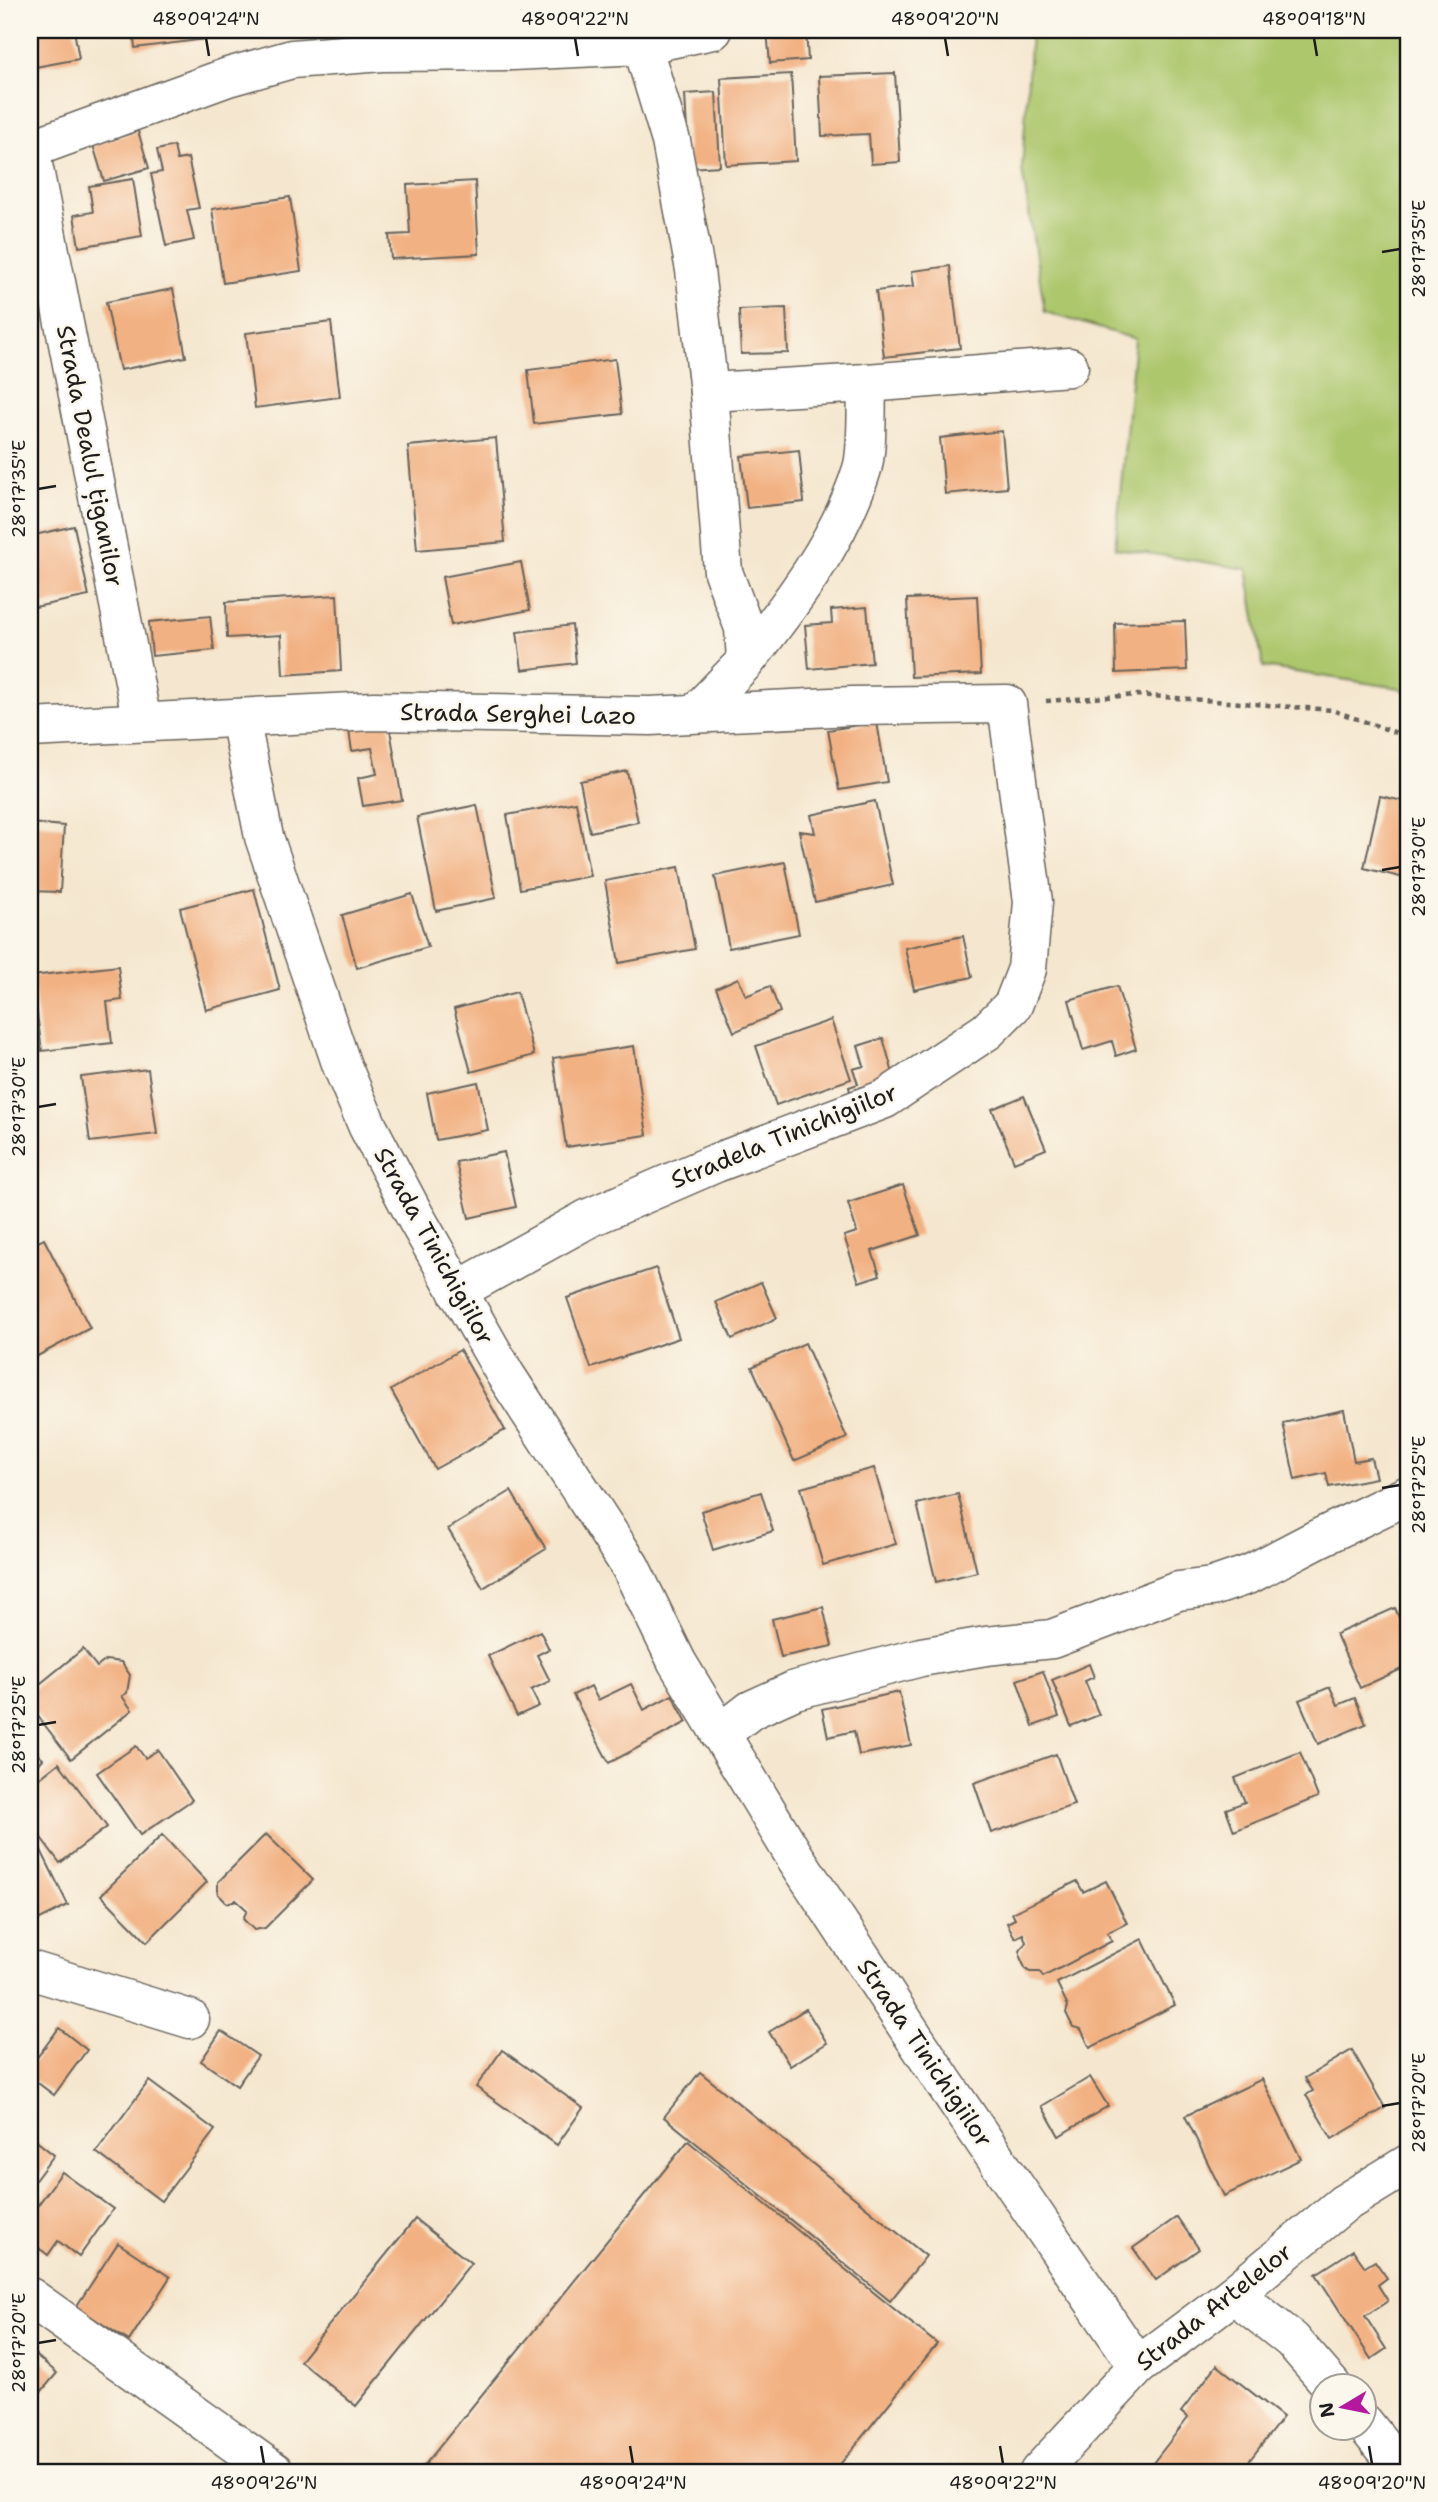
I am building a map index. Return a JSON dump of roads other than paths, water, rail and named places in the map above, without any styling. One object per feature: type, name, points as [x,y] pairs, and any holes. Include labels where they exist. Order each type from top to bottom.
[{"type":"street","name":"Strada Dealul țiganilor","points":[[142,722],[30,149],[228,77],[292,59],[382,52],[512,51],[642,45],[713,30]]},
{"type":"street","points":[[642,45],[674,154],[695,270],[709,392],[723,572],[744,628],[746,661]]},
{"type":"street","points":[[709,392],[1069,367]]},
{"type":"street","points":[[696,713],[746,661],[789,607],[836,529],[863,467],[867,383]]},
{"type":"street","name":"Strada Serghei Lazo","points":[[30,728],[374,711],[650,716],[852,706],[1007,704]]},
{"type":"street","name":"Stradela Tinichigiilor","points":[[457,1292],[589,1218],[716,1163],[885,1099],[987,1031],[1013,1005],[1027,969],[1033,902],[1007,704]]},
{"type":"street","name":"Strada Tinichigiilor","points":[[240,718],[264,837],[342,1066],[368,1127],[415,1218],[505,1374],[630,1566],[677,1661],[795,1857],[1138,2366]]},
{"type":"street","points":[[720,1734],[751,1710],[794,1690],[920,1657],[1052,1639],[1166,1595],[1212,1587],[1250,1574],[1408,1495]]},
{"type":"street","points":[[30,1970],[190,2019]]},
{"type":"street","name":"Strada Artelelor","points":[[1038,2472],[1138,2366],[1234,2294],[1343,2204],[1408,2164]]},
{"type":"street","points":[[1234,2294],[1292,2340],[1320,2372]]},
{"type":"street","points":[[30,2297],[275,2472]]},
{"type":"street","points":[[1378,2441],[1403,2472]]}]
